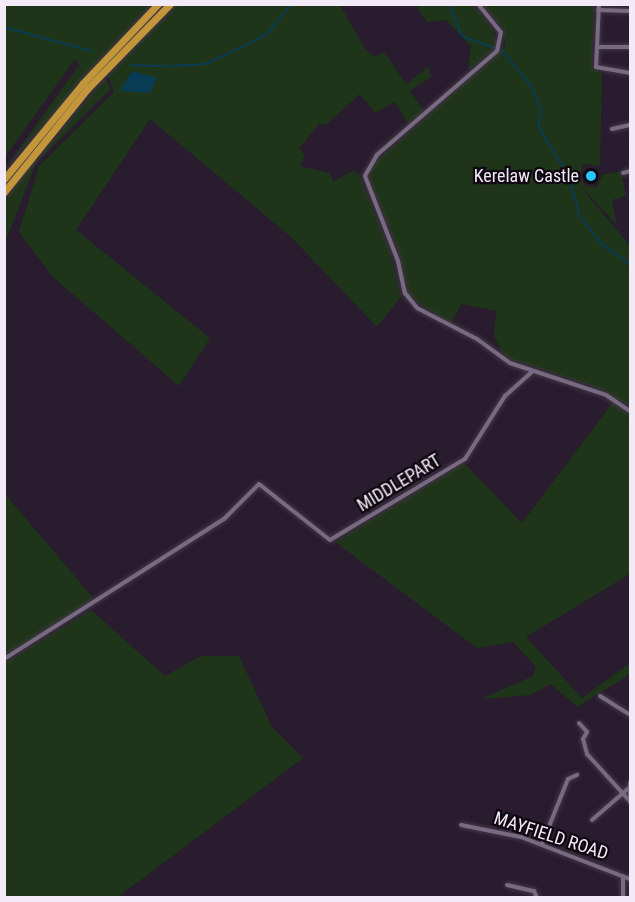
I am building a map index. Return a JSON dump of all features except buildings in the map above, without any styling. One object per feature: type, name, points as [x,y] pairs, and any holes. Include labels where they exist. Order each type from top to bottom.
[{"type":"highway","points":[[4,179],[83,83],[158,4]]},
{"type":"highway","points":[[4,192],[88,88],[170,4]]},
{"type":"street","points":[[478,4],[501,32],[500,46],[497,51],[377,155],[365,176],[408,300],[532,372],[606,394],[630,411]]},
{"type":"street","points":[[599,4],[596,66],[630,73]]},
{"type":"street","points":[[598,10],[630,11]]},
{"type":"street","points":[[597,47],[630,47]]},
{"type":"street","points":[[612,129],[630,125]]},
{"type":"street","points":[[623,173],[630,171]]},
{"type":"street","name":"MIDDLEPART","points":[[4,659],[224,519],[259,484],[330,540],[465,459],[505,396],[532,372]]},
{"type":"street","points":[[600,696],[630,715]]},
{"type":"street","points":[[579,723],[587,732],[587,754],[629,801]]},
{"type":"street","points":[[542,844],[568,779],[577,774]]},
{"type":"street","points":[[592,820],[619,790],[630,785],[629,801]]},
{"type":"street","name":"MAYFIELD ROAD","points":[[461,825],[542,844],[630,879]]},
{"type":"street","points":[[630,873],[630,879]]},
{"type":"street","points":[[623,876],[623,897]]},
{"type":"street","points":[[507,885],[534,891],[537,897]]},
{"type":"street","points":[[515,894],[517,887]]},
{"type":"green space","points":[[4,5],[152,5],[5,168],[79,65],[75,59],[5,157]]},
{"type":"green space","points":[[175,5],[340,5],[365,49],[374,57],[384,52],[406,84],[428,67],[431,77],[410,91],[424,111],[409,125],[395,102],[375,113],[360,94],[326,125],[319,124],[299,149],[305,154],[300,166],[330,173],[333,182],[354,170],[359,174],[389,248],[401,297],[377,327],[290,236],[150,119],[76,230],[210,338],[179,386],[53,277],[19,232],[39,166],[114,92],[108,75]]},
{"type":"green space","points":[[416,5],[474,5],[493,29],[497,48],[468,70],[471,46],[446,20],[427,22]]},
{"type":"green space","points":[[482,5],[594,5],[592,66],[602,74],[600,166],[583,164],[580,176],[585,186],[597,187],[602,175],[621,171],[626,196],[612,200],[617,225],[575,180],[630,246],[630,407],[597,388],[505,357],[494,337],[496,311],[461,304],[451,324],[408,296],[398,250],[368,176],[371,166],[505,47],[504,30]]},
{"type":"green space","points":[[105,78],[111,89],[36,163],[5,243],[5,201],[13,187]]},
{"type":"green space","points":[[613,402],[630,415],[630,568],[628,575],[526,637],[582,698],[630,663],[630,674],[578,707],[550,684],[531,695],[481,699],[533,676],[536,667],[513,642],[477,648],[335,542],[464,463],[522,523]]},
{"type":"green space","points":[[5,494],[94,599],[4,656]]},
{"type":"green space","points":[[91,610],[165,676],[201,656],[239,656],[272,727],[303,758],[118,897],[5,897],[5,663]]},
{"type":"water","points":[[132,71],[157,78],[150,93],[120,91]]},
{"type":"waterway","points":[[168,66],[206,64],[266,35],[292,4]]},
{"type":"waterway","points":[[450,4],[462,36],[503,51],[530,84],[542,110],[539,127],[570,178],[580,216],[603,245],[630,264]]},
{"type":"waterway","points":[[4,27],[92,51]]},
{"type":"waterway","points":[[131,65],[164,66]]},
{"type":"place","name":"Kerelaw Castle","points":[[591,176]]}]
